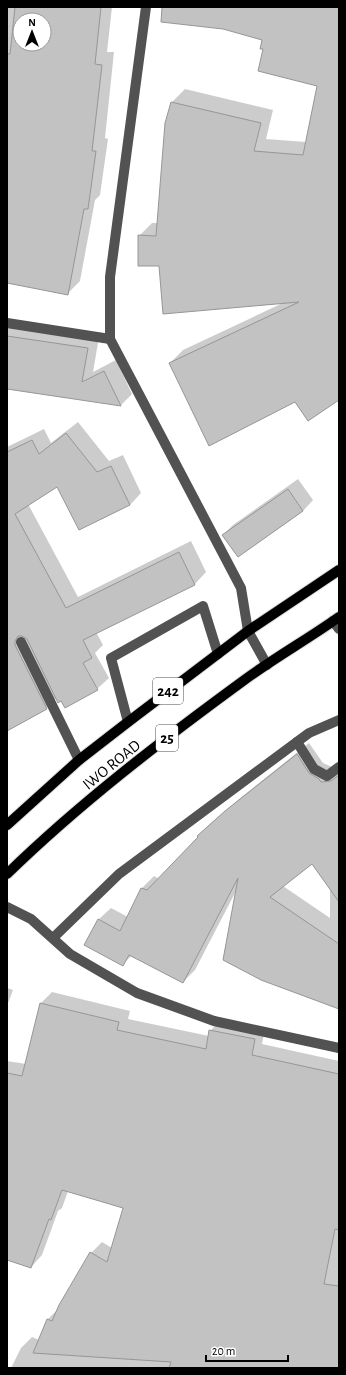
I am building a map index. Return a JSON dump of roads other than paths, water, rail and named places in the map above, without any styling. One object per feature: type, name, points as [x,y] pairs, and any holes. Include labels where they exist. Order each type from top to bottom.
[{"type":"main road","name":"IWO ROAD","points":[[7,825],[79,760],[128,722],[248,631],[339,570]]},
{"type":"main road","name":"IWO ROAD","points":[[7,874],[36,846],[134,763],[244,680],[337,623]]},
{"type":"street","points":[[146,7],[110,277],[110,339],[241,588],[248,631],[267,665]]},
{"type":"street","points":[[7,323],[110,339]]},
{"type":"street","points":[[128,722],[111,658],[203,606],[218,654]]},
{"type":"street","points":[[21,642],[79,760]]},
{"type":"street","points":[[53,938],[119,874],[309,733],[339,720]]},
{"type":"street","points":[[297,742],[314,769],[327,776],[339,767]]},
{"type":"street","points":[[7,907],[31,919],[70,954],[137,993],[214,1021],[339,1048]]}]
